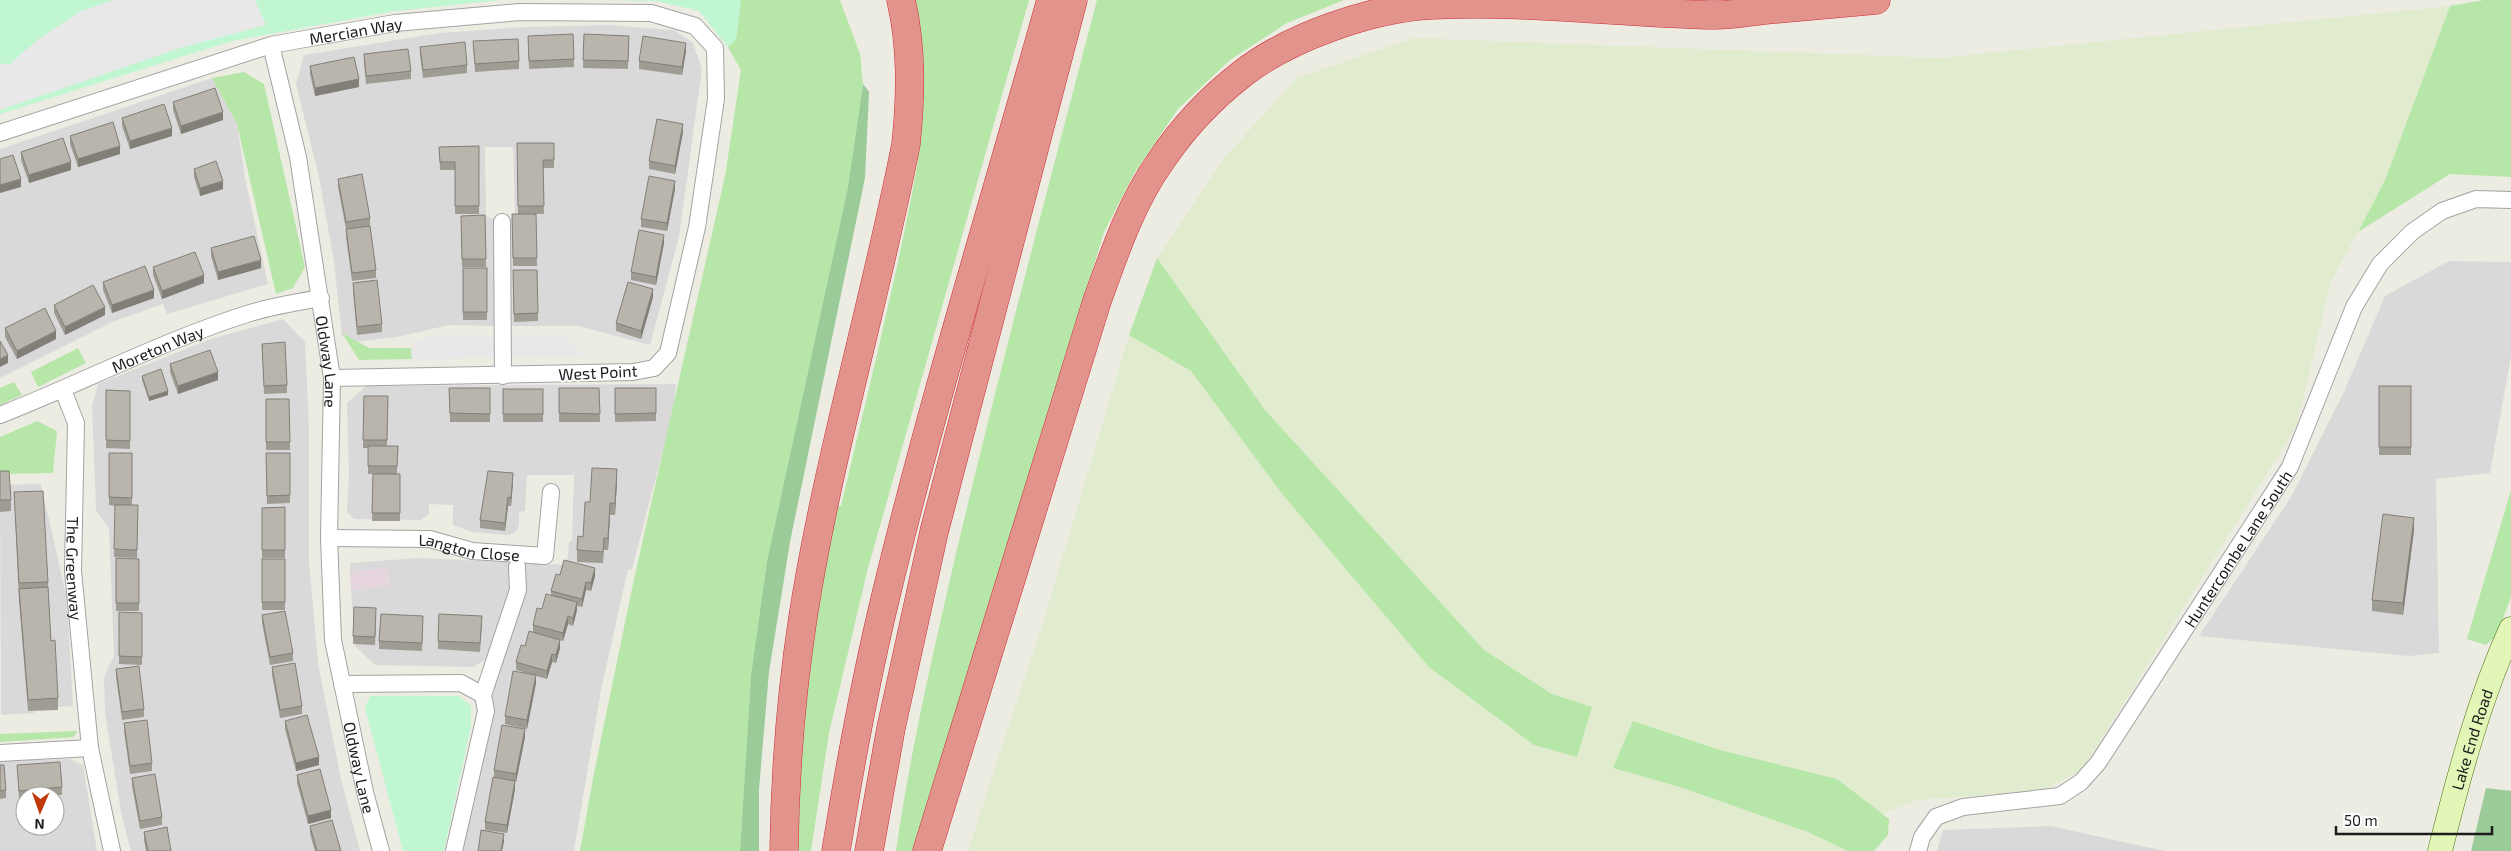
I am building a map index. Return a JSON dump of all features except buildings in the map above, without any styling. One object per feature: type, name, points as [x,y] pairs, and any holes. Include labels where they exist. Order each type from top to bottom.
[{"type":"highway","points":[[784,851],[789,739],[803,616],[827,493],[906,144],[910,107],[909,52],[902,0]]},
{"type":"highway","points":[[836,851],[864,691],[889,582],[933,415],[1051,0]]},
{"type":"highway","points":[[869,851],[891,728],[932,541],[1073,0]]},
{"type":"highway","points":[[927,851],[1097,301],[1114,255],[1129,220],[1159,162],[1198,114],[1242,73],[1290,46],[1352,20],[1374,13],[1429,5],[1512,4],[1712,15],[1876,0]]},
{"type":"main road","name":"Lake End Road","points":[[2440,851],[2465,754],[2498,658],[2511,629]]},
{"type":"street","name":"Mercian Way","points":[[0,133],[271,45],[395,22],[520,12],[650,13],[695,26],[715,48]]},
{"type":"street","name":"Oldway Lane","points":[[271,45],[298,157],[332,378],[329,538],[333,640],[365,792],[381,851]]},
{"type":"street","name":"West Point","points":[[332,378],[504,376],[632,372],[654,368],[668,353],[698,218],[716,99],[715,48]]},
{"type":"street","name":"Huntercombe Lane South","points":[[1918,851],[1922,837],[1936,817],[1963,807],[2060,796],[2081,782],[2098,763],[2290,467],[2354,307],[2380,264],[2412,232],[2442,211],[2476,199],[2511,200]]},
{"type":"street","points":[[502,222],[504,376]]},
{"type":"street","name":"Moreton Way","points":[[0,415],[63,390],[177,339],[252,312],[321,298]]},
{"type":"street","name":"The Greenway","points":[[63,390],[76,423],[73,571],[90,748],[112,851]]},
{"type":"street","name":"Langton Close","points":[[329,538],[430,539],[472,551],[545,556],[551,492]]},
{"type":"street","points":[[454,851],[486,712],[483,695],[518,590],[517,567]]},
{"type":"street","points":[[342,684],[461,683],[483,695]]},
{"type":"street","points":[[0,754],[90,748]]},
{"type":"shaded area","points":[[113,0],[255,0],[266,25],[183,47],[0,110],[0,63],[9,65],[37,40],[81,11]]},
{"type":"shaded area","points":[[609,25],[674,30],[693,43],[702,69],[679,237],[650,345],[578,326],[507,326],[505,219],[515,217],[513,147],[485,147],[486,216],[496,220],[497,326],[449,325],[397,337],[352,342],[342,336],[334,262],[319,177],[296,84],[304,55],[440,33],[525,27]]},
{"type":"shaded area","points":[[212,78],[237,124],[245,178],[268,284],[167,314],[163,304],[115,321],[0,378],[0,149]]},
{"type":"shaded area","points":[[2449,261],[2511,262],[2511,356],[2490,473],[2436,479],[2439,653],[2409,656],[2199,636],[2291,497],[2343,394],[2385,296]]},
{"type":"shaded area","points":[[283,319],[305,342],[309,428],[309,561],[318,663],[341,779],[360,851],[131,851],[121,812],[105,713],[104,677],[114,656],[109,529],[96,510],[92,406],[98,384],[211,339]]},
{"type":"shaded area","points":[[564,335],[585,357],[412,359],[411,348],[425,337]]},
{"type":"shaded area","points":[[676,384],[673,411],[632,569],[628,569],[601,690],[574,851],[463,851],[496,677],[501,675],[486,659],[473,667],[375,665],[355,646],[351,590],[389,586],[388,569],[350,572],[350,563],[419,558],[567,565],[569,541],[572,541],[574,475],[527,475],[525,511],[519,512],[519,525],[516,532],[509,535],[472,532],[453,525],[453,505],[429,504],[429,514],[421,520],[354,519],[347,512],[349,476],[347,403],[366,386]]},
{"type":"shaded area","points":[[41,484],[67,599],[73,706],[34,709],[34,713],[1,715],[0,485]]},
{"type":"shaded area","points":[[388,568],[389,586],[351,590],[350,572]]},
{"type":"shaded area","points":[[70,759],[83,765],[97,851],[0,851],[0,761]]},
{"type":"shaded area","points":[[2051,826],[2166,851],[1937,851],[1943,830]]},
{"type":"green space","points":[[0,0],[502,0],[395,11],[232,41],[0,114]]},
{"type":"green space","points":[[607,0],[741,0],[736,39],[728,47],[699,11],[656,1]]},
{"type":"green space","points":[[741,0],[840,0],[860,54],[863,84],[848,187],[767,561],[751,675],[740,851],[580,851],[634,579],[725,176],[741,70],[728,47],[736,39]]},
{"type":"green space","points":[[914,0],[1029,0],[868,568],[829,733],[811,851],[798,851],[798,797],[810,656],[835,506],[841,506],[898,262],[917,163],[924,100],[920,34]]},
{"type":"green space","points":[[1097,0],[1344,0],[1287,23],[1230,60],[1178,109],[1135,172],[1104,232],[916,851],[896,851],[916,734],[932,657],[975,473]]},
{"type":"green space","points":[[2484,0],[2511,0],[2511,177],[2450,174],[2358,232],[2386,178],[2450,6]]},
{"type":"green space","points":[[2450,6],[2386,178],[2331,282],[2296,427],[2082,770],[2041,791],[1917,800],[1882,814],[1837,779],[1720,750],[1633,721],[1614,768],[1680,787],[1808,832],[1848,851],[968,851],[1045,616],[1129,335],[1191,371],[1283,495],[1534,745],[1577,757],[1591,707],[1552,694],[1484,650],[1265,410],[1157,258],[1224,158],[1297,78],[1414,38],[1939,58]]},
{"type":"green space","points":[[244,72],[264,84],[305,267],[293,288],[276,294],[237,124],[212,78]]},
{"type":"green space","points":[[863,84],[869,92],[865,178],[790,542],[769,672],[759,789],[759,851],[740,851],[751,675],[767,561],[848,187]]},
{"type":"green space","points":[[1157,258],[1265,410],[1484,650],[1552,694],[1592,707],[1577,757],[1534,745],[1429,667],[1283,495],[1191,371],[1129,335]]},
{"type":"green space","points":[[342,333],[369,348],[411,348],[412,359],[359,360]]},
{"type":"green space","points":[[78,348],[86,363],[38,387],[31,372]]},
{"type":"green space","points":[[14,382],[22,395],[0,405],[0,388]]},
{"type":"green space","points":[[37,421],[57,431],[53,473],[0,474],[0,437]]},
{"type":"green space","points":[[2511,490],[2511,597],[2497,635],[2486,645],[2467,639]]},
{"type":"green space","points":[[370,696],[459,696],[471,706],[471,726],[444,851],[403,851],[365,708]]},
{"type":"green space","points":[[1633,721],[1720,750],[1837,779],[1889,819],[1888,835],[1874,851],[1848,851],[1808,832],[1680,787],[1613,768]]},
{"type":"green space","points":[[77,731],[74,737],[0,742],[0,734]]},
{"type":"green space","points":[[2486,788],[2511,791],[2511,851],[2471,851]]}]
